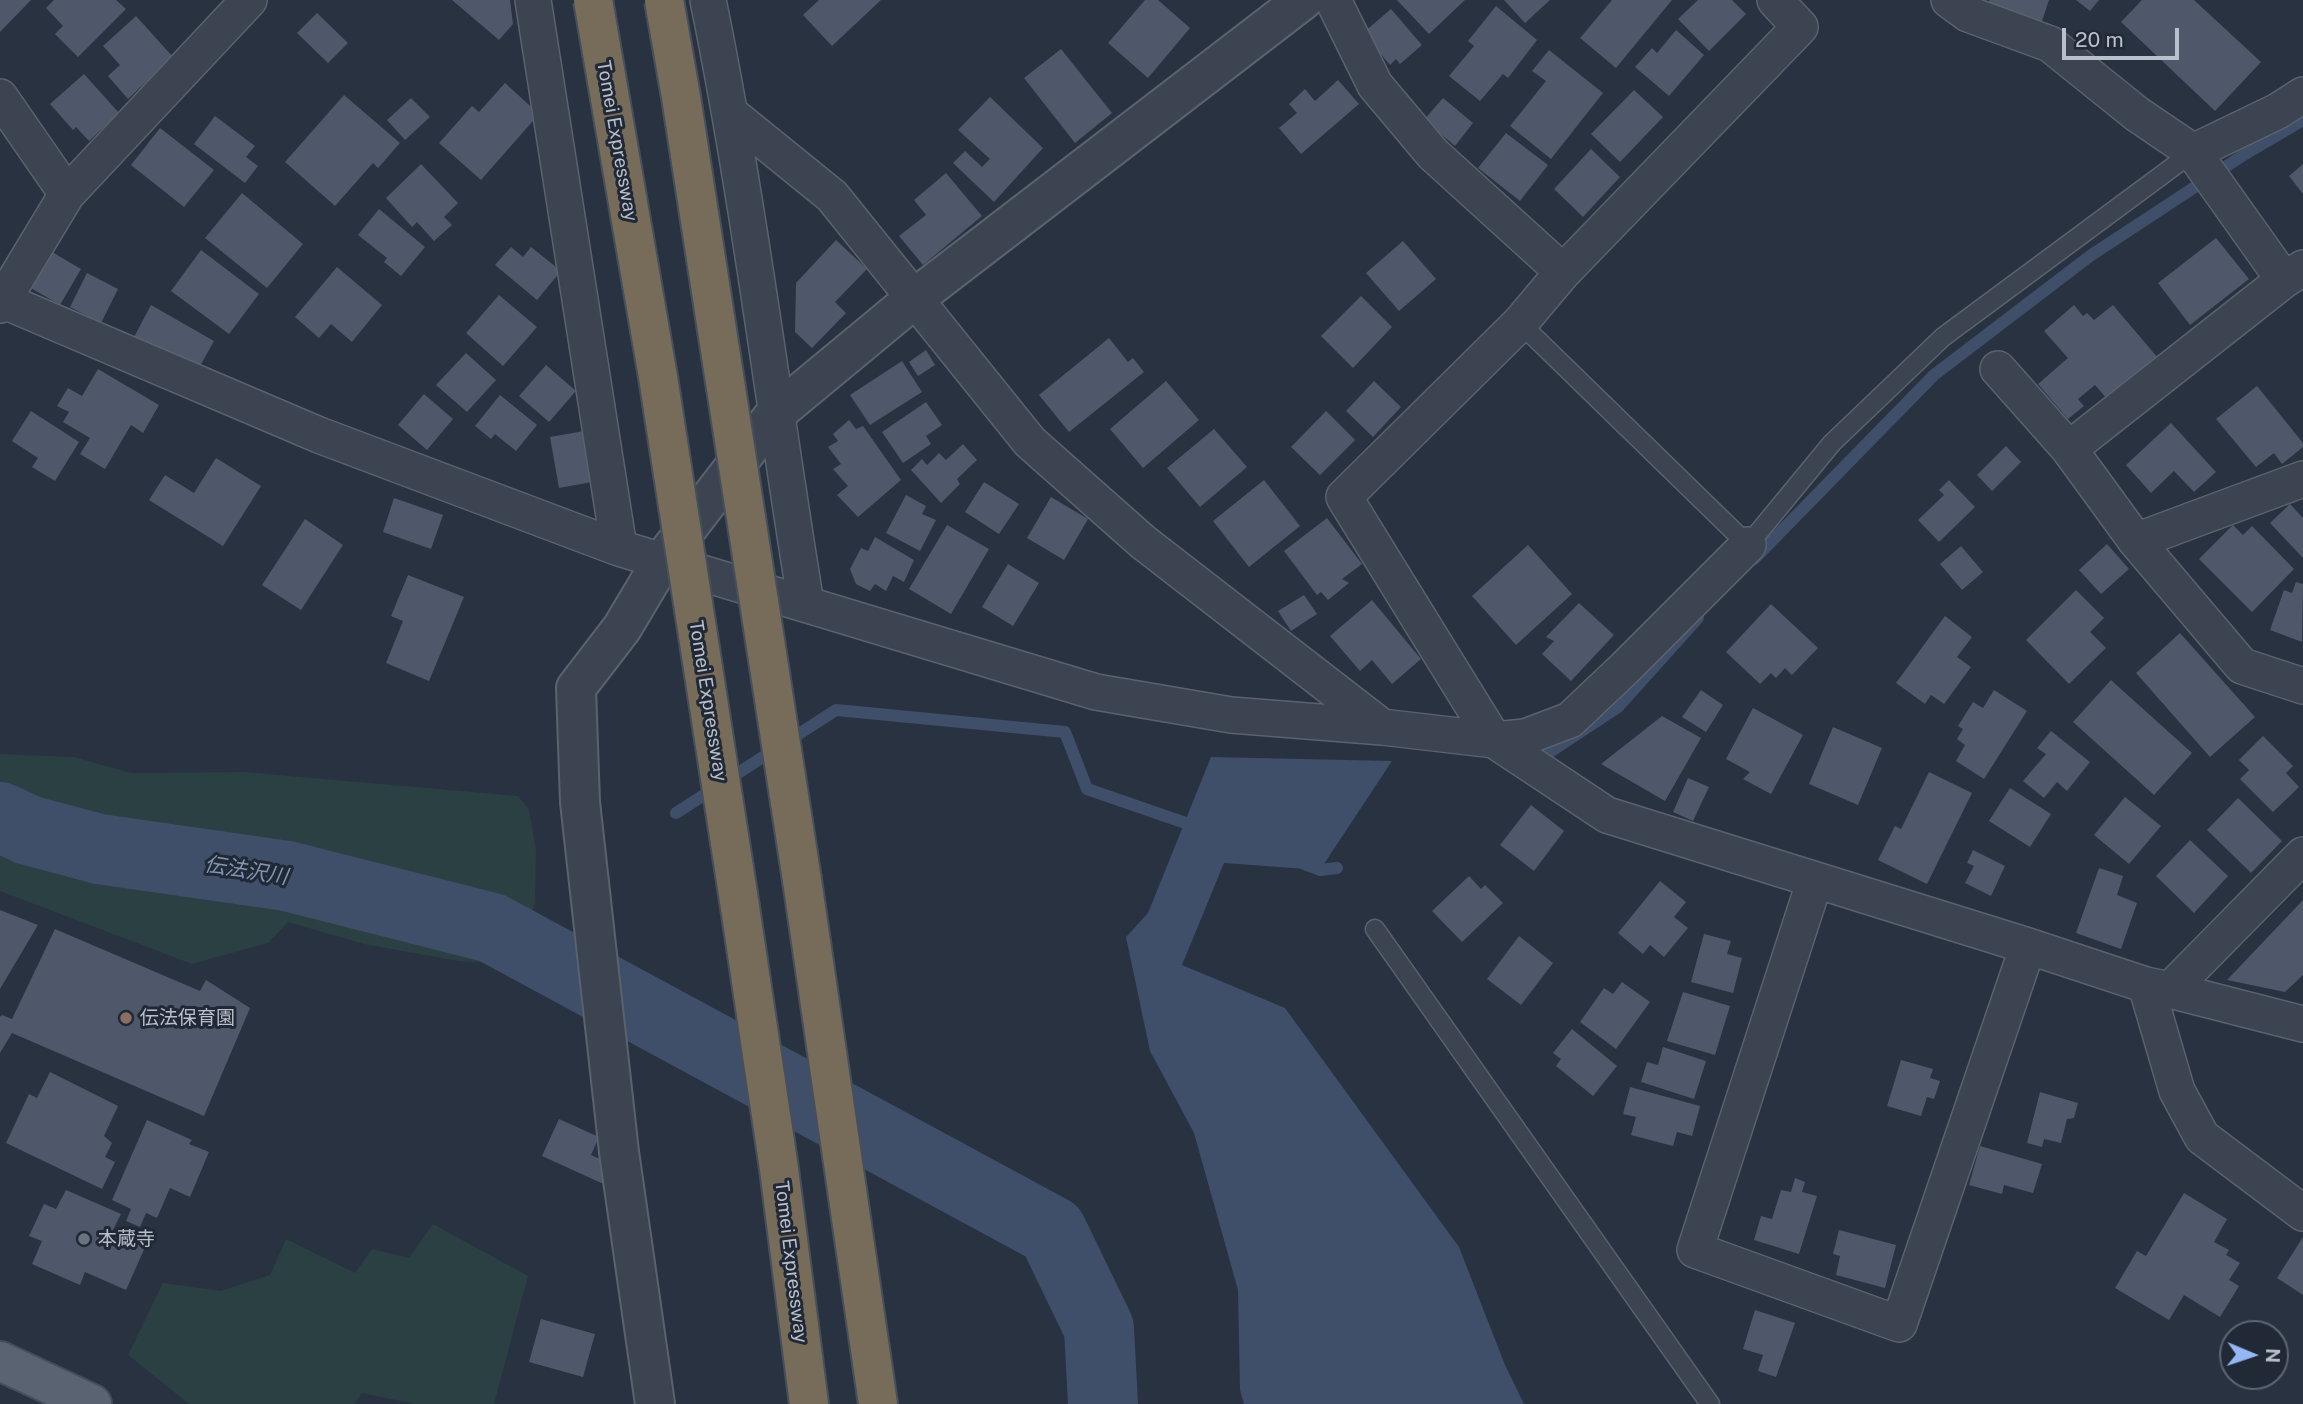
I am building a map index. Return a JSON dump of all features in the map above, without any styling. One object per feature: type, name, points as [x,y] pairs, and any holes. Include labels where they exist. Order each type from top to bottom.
[{"type":"highway","name":"Tomei Expressway","points":[[593,0],[660,390],[740,906],[809,1402]]},
{"type":"highway","points":[[664,0],[802,880],[878,1401]]},
{"type":"main road","points":[[0,1361],[92,1404]]},
{"type":"street","points":[[249,0],[67,194],[1,303],[319,435],[619,548],[1096,692],[1231,715],[1382,727],[1494,740],[1525,737],[1570,720],[1748,545]]},
{"type":"street","points":[[533,0],[619,548]]},
{"type":"street","points":[[708,0],[732,115],[775,414],[806,604]]},
{"type":"street","points":[[655,1404],[619,1152],[584,843],[576,688],[622,628],[662,561],[775,414],[915,298],[1303,0]]},
{"type":"street","points":[[1333,0],[1375,85],[1433,154],[1563,272]]},
{"type":"street","points":[[1775,0],[1800,27],[1563,272],[1520,323],[1344,497],[1494,740],[1607,815],[2158,987],[2303,1024]]},
{"type":"street","points":[[1949,0],[1968,14],[2050,44],[2137,114],[2193,152],[2293,274],[2069,449]]},
{"type":"street","points":[[2193,152],[2278,111],[2303,95]]},
{"type":"street","points":[[0,97],[67,194]]},
{"type":"street","points":[[732,115],[832,196],[1030,442],[1143,542],[1382,727]]},
{"type":"street","points":[[1998,369],[2069,449],[2136,541],[2242,666],[2303,686]]},
{"type":"street","points":[[2136,541],[2303,479]]},
{"type":"street","points":[[2158,987],[2303,855]]},
{"type":"street","points":[[1815,880],[1695,1250],[1899,1324],[2028,946]]},
{"type":"street","points":[[2158,987],[2177,1091],[2202,1137],[2303,1213]]},
{"type":"lane","points":[[1520,323],[1748,545],[1832,443],[1943,337],[2193,152]]},
{"type":"lane","points":[[1375,929],[1710,1404]]},
{"type":"green space","points":[[0,754],[74,757],[131,773],[244,772],[518,796],[529,809],[536,850],[535,901],[520,964],[458,961],[364,944],[288,922],[268,943],[192,964],[0,891]]},
{"type":"green space","points":[[433,1224],[528,1276],[494,1404],[415,1404],[362,1393],[354,1404],[189,1404],[128,1355],[163,1283],[221,1291],[270,1275],[286,1239],[355,1273],[372,1249],[409,1258]]},
{"type":"water","points":[[1211,757],[1392,761],[1320,870],[1224,863],[1182,965],[1285,1008],[1459,1247],[1505,1365],[1524,1404],[1244,1404],[1240,1390],[1238,1290],[1194,1133],[1150,1051],[1126,937],[1148,913]]},
{"type":"building","points":[[0,0],[31,0],[0,32]]},
{"type":"building","points":[[54,0],[116,0],[126,9],[78,57],[55,34],[63,26],[46,8]]},
{"type":"building","points":[[452,0],[510,0],[513,24],[499,40]]},
{"type":"building","points":[[819,0],[881,0],[832,46],[803,15]]},
{"type":"building","points":[[1145,0],[1158,0],[1190,28],[1148,78],[1108,43]]},
{"type":"building","points":[[1397,0],[1465,0],[1429,34]]},
{"type":"building","points":[[1504,0],[1550,0],[1525,23]]},
{"type":"building","points":[[1612,0],[1672,0],[1616,68],[1580,38]]},
{"type":"building","points":[[1698,0],[1732,0],[1746,14],[1709,51],[1678,19]]},
{"type":"building","points":[[1990,0],[2049,0],[2041,24],[1984,6]]},
{"type":"building","points":[[2076,0],[2099,0],[2090,11]]},
{"type":"building","points":[[2142,0],[2194,0],[2261,62],[2215,111],[2121,22]]},
{"type":"building","points":[[1496,6],[1537,40],[1508,78],[1503,74],[1480,101],[1449,76],[1474,46],[1468,41]]},
{"type":"building","points":[[1391,9],[1422,45],[1400,64],[1396,59],[1390,65],[1363,33]]},
{"type":"building","points":[[317,13],[348,43],[328,63],[297,33]]},
{"type":"building","points":[[136,16],[173,57],[128,99],[108,76],[120,65],[103,46]]},
{"type":"building","points":[[1676,30],[1704,55],[1669,96],[1635,67],[1652,48],[1657,53]]},
{"type":"building","points":[[1061,49],[1112,113],[1075,143],[1024,78]]},
{"type":"building","points":[[1549,50],[1603,93],[1551,159],[1510,126],[1546,81],[1532,71]]},
{"type":"building","points":[[84,74],[119,113],[89,141],[76,127],[73,130],[50,104]]},
{"type":"building","points":[[1338,80],[1359,104],[1301,154],[1279,128],[1297,113],[1289,104],[1305,89],[1315,101]]},
{"type":"building","points":[[505,83],[539,114],[481,180],[439,143],[472,106],[479,112]]},
{"type":"building","points":[[1634,90],[1663,117],[1620,162],[1591,134]]},
{"type":"building","points":[[344,95],[400,143],[378,168],[373,163],[335,206],[285,162]]},
{"type":"building","points":[[990,97],[1043,148],[994,202],[953,163],[965,151],[982,167],[990,159],[958,130]]},
{"type":"building","points":[[411,98],[430,117],[405,140],[387,120]]},
{"type":"building","points":[[1443,98],[1473,123],[1455,146],[1424,120]]},
{"type":"building","points":[[215,116],[255,146],[246,157],[258,166],[245,183],[194,144]]},
{"type":"building","points":[[160,128],[214,170],[184,207],[131,165]]},
{"type":"building","points":[[1506,133],[1548,165],[1520,201],[1478,168]]},
{"type":"building","points":[[1591,149],[1620,177],[1583,217],[1554,189]]},
{"type":"building","points":[[421,164],[458,203],[444,217],[452,225],[434,241],[417,222],[412,227],[386,198]]},
{"type":"building","points":[[2303,164],[2303,194],[2289,176]]},
{"type":"building","points":[[946,173],[982,216],[923,265],[899,236],[926,215],[914,200]]},
{"type":"building","points":[[242,193],[303,244],[267,288],[205,238]]},
{"type":"building","points":[[379,209],[425,247],[401,276],[384,262],[387,258],[358,235]]},
{"type":"building","points":[[2216,238],[2249,279],[2190,325],[2158,283]]},
{"type":"building","points":[[836,240],[867,269],[835,302],[846,313],[812,348],[795,332],[796,283]]},
{"type":"building","points":[[1403,241],[1436,279],[1399,311],[1366,273]]},
{"type":"building","points":[[511,247],[523,257],[531,247],[561,271],[537,300],[495,265]]},
{"type":"building","points":[[201,250],[259,294],[229,334],[171,291]]},
{"type":"building","points":[[52,252],[81,269],[60,305],[31,288]]},
{"type":"building","points":[[337,267],[382,305],[352,342],[331,324],[319,338],[295,317]]},
{"type":"building","points":[[87,273],[118,289],[101,323],[70,307]]},
{"type":"building","points":[[499,295],[537,327],[503,366],[466,333]]},
{"type":"building","points":[[1361,296],[1392,327],[1353,368],[1321,336]]},
{"type":"building","points":[[151,305],[214,341],[200,366],[187,358],[184,365],[134,337]]},
{"type":"building","points":[[2074,305],[2083,316],[2087,313],[2094,320],[2113,305],[2158,358],[2108,400],[2095,385],[2078,399],[2084,406],[2068,419],[2038,384],[2068,358],[2044,331]]},
{"type":"building","points":[[1109,338],[1128,362],[1133,358],[1144,372],[1069,432],[1039,395]]},
{"type":"building","points":[[926,350],[935,365],[918,376],[909,362]]},
{"type":"building","points":[[466,353],[496,380],[467,412],[436,385]]},
{"type":"building","points":[[902,361],[922,392],[870,425],[850,395]]},
{"type":"building","points":[[546,365],[576,391],[549,422],[519,396]]},
{"type":"building","points":[[98,369],[159,405],[143,433],[131,425],[105,469],[80,454],[90,438],[63,422],[69,412],[57,406],[68,388],[82,396]]},
{"type":"building","points":[[1166,381],[1199,420],[1143,468],[1110,429]]},
{"type":"building","points":[[1374,381],[1401,407],[1373,437],[1346,411]]},
{"type":"building","points":[[2257,386],[2303,443],[2303,447],[2282,464],[2274,453],[2256,467],[2216,419]]},
{"type":"building","points":[[424,394],[453,419],[427,450],[398,425]]},
{"type":"building","points":[[500,395],[537,425],[516,451],[495,434],[491,439],[475,426]]},
{"type":"building","points":[[926,402],[942,425],[926,436],[931,444],[903,463],[882,432]]},
{"type":"building","points":[[31,411],[79,442],[55,481],[32,467],[38,458],[12,441]]},
{"type":"building","points":[[1326,411],[1355,440],[1320,475],[1291,447]]},
{"type":"building","points":[[849,420],[856,429],[863,426],[901,480],[858,517],[837,495],[848,486],[833,469],[841,464],[828,447],[838,441],[833,434]]},
{"type":"building","points":[[2171,423],[2216,472],[2194,492],[2174,471],[2151,493],[2126,465]]},
{"type":"building","points":[[1214,429],[1247,467],[1200,507],[1167,468]]},
{"type":"building","points":[[584,431],[592,482],[559,488],[550,437]]},
{"type":"building","points":[[963,444],[977,460],[957,479],[960,484],[941,503],[911,470],[922,459],[927,465],[939,453],[946,460]]},
{"type":"building","points":[[2006,446],[2021,462],[1992,491],[1977,475]]},
{"type":"building","points":[[216,458],[261,486],[223,546],[149,500],[165,475],[194,493]]},
{"type":"building","points":[[1264,480],[1300,526],[1249,567],[1213,521]]},
{"type":"building","points":[[1949,480],[1975,507],[1939,542],[1918,520],[1944,495],[1939,490]]},
{"type":"building","points":[[984,482],[1019,504],[999,534],[965,512]]},
{"type":"building","points":[[906,495],[926,506],[922,514],[936,520],[920,551],[886,533]]},
{"type":"building","points":[[1051,497],[1088,519],[1064,560],[1027,538]]},
{"type":"building","points":[[394,498],[443,515],[431,549],[383,532]]},
{"type":"building","points":[[2290,504],[2303,518],[2303,558],[2270,523]]},
{"type":"building","points":[[1327,518],[1362,564],[1342,579],[1349,583],[1328,600],[1321,592],[1317,595],[1284,551]]},
{"type":"building","points":[[305,519],[343,545],[301,610],[262,585]]},
{"type":"building","points":[[947,525],[989,549],[951,614],[909,589]]},
{"type":"building","points":[[2233,525],[2243,535],[2252,526],[2294,569],[2252,612],[2199,559]]},
{"type":"building","points":[[875,537],[914,560],[904,582],[893,576],[886,591],[875,584],[870,591],[856,584],[850,569],[861,548],[868,551]]},
{"type":"building","points":[[2107,544],[2129,569],[2101,594],[2079,570]]},
{"type":"building","points":[[1528,545],[1572,594],[1516,645],[1472,596]]},
{"type":"building","points":[[1961,546],[1983,572],[1962,590],[1940,564]]},
{"type":"building","points":[[1008,564],[1039,583],[1013,626],[982,607]]},
{"type":"building","points":[[408,575],[464,597],[429,681],[386,663],[403,621],[391,616]]},
{"type":"building","points":[[2296,582],[2303,584],[2302,642],[2270,630],[2284,590],[2292,593]]},
{"type":"building","points":[[2076,590],[2104,618],[2090,632],[2106,648],[2069,684],[2026,640]]},
{"type":"building","points":[[1304,595],[1317,614],[1291,631],[1278,611]]},
{"type":"building","points":[[1372,600],[1421,659],[1392,684],[1372,660],[1360,671],[1330,636]]},
{"type":"building","points":[[1579,603],[1614,635],[1571,681],[1542,654],[1554,641],[1546,637]]},
{"type":"building","points":[[1771,604],[1818,648],[1792,675],[1785,668],[1776,678],[1771,673],[1760,684],[1726,652]]},
{"type":"building","points":[[1945,616],[1972,637],[1957,657],[1971,667],[1944,704],[1931,695],[1925,704],[1896,683]]},
{"type":"building","points":[[2180,633],[2255,717],[2210,757],[2136,673]]},
{"type":"building","points":[[2111,680],[2192,753],[2154,795],[2073,722]]},
{"type":"building","points":[[1701,690],[1723,705],[1706,732],[1682,717]]},
{"type":"building","points":[[1994,690],[2027,711],[1984,779],[1956,761],[1965,745],[1957,739],[1963,729],[1958,726],[1973,702],[1983,708]]},
{"type":"building","points":[[1753,708],[1803,735],[1771,794],[1743,779],[1750,772],[1726,759]]},
{"type":"building","points":[[1662,716],[1701,738],[1665,801],[1601,764]]},
{"type":"building","points":[[1833,727],[1882,748],[1858,805],[1809,784]]},
{"type":"building","points":[[2051,731],[2090,762],[2067,791],[2057,782],[2044,798],[2023,781],[2046,754],[2037,748]]},
{"type":"building","points":[[2263,736],[2293,766],[2286,773],[2299,787],[2273,812],[2240,779],[2249,770],[2239,760]]},
{"type":"building","points":[[1929,772],[1972,793],[1927,884],[1878,860],[1895,826],[1901,829]]},
{"type":"building","points":[[1688,778],[1709,787],[1693,821],[1673,812]]},
{"type":"building","points":[[2010,788],[2051,814],[2030,847],[1989,821]]},
{"type":"building","points":[[2125,797],[2161,826],[2129,864],[2094,835]]},
{"type":"building","points":[[2238,798],[2282,841],[2251,873],[2207,830]]},
{"type":"building","points":[[1531,805],[1564,831],[1534,871],[1500,845]]},
{"type":"building","points":[[2190,840],[2228,876],[2194,913],[2156,876]]},
{"type":"building","points":[[1973,850],[2005,866],[1991,896],[1965,883],[1974,866],[1967,863]]},
{"type":"building","points":[[2099,868],[2123,876],[2117,895],[2137,903],[2121,949],[2076,933]]},
{"type":"building","points":[[1469,876],[1481,889],[1485,885],[1503,903],[1462,942],[1432,911]]},
{"type":"building","points":[[1660,881],[1686,902],[1674,917],[1688,928],[1664,957],[1650,945],[1643,954],[1618,933]]},
{"type":"building","points":[[2303,900],[2303,975],[2285,992],[2227,980]]},
{"type":"building","points":[[0,910],[38,925],[0,989]]},
{"type":"building","points":[[55,929],[200,991],[206,980],[250,1008],[204,1116],[12,1033],[0,1053],[0,1017],[2,1015],[12,1019]]},
{"type":"building","points":[[1704,934],[1731,941],[1727,954],[1742,958],[1733,993],[1691,982]]},
{"type":"building","points":[[1519,936],[1553,963],[1521,1005],[1487,979]]},
{"type":"building","points":[[1622,982],[1650,1002],[1616,1049],[1580,1022],[1604,988],[1613,994]]},
{"type":"building","points":[[1683,992],[1730,1006],[1715,1055],[1667,1041]]},
{"type":"building","points":[[1572,1029],[1617,1066],[1593,1096],[1556,1066],[1561,1059],[1553,1053]]},
{"type":"building","points":[[1663,1047],[1706,1061],[1694,1099],[1641,1082],[1647,1062],[1658,1065]]},
{"type":"building","points":[[1901,1060],[1933,1069],[1930,1078],[1940,1081],[1934,1099],[1927,1097],[1921,1116],[1887,1106]]},
{"type":"building","points":[[50,1072],[118,1106],[104,1136],[112,1143],[105,1157],[115,1162],[102,1189],[6,1143],[29,1094],[37,1098]]},
{"type":"building","points":[[1630,1087],[1700,1106],[1692,1136],[1677,1132],[1673,1146],[1631,1135],[1636,1117],[1623,1114]]},
{"type":"building","points":[[2040,1092],[2078,1103],[2074,1118],[2067,1119],[2061,1143],[2044,1139],[2042,1147],[2027,1143]]},
{"type":"building","points":[[559,1119],[599,1137],[591,1155],[611,1164],[608,1186],[542,1156]]},
{"type":"building","points":[[147,1120],[192,1140],[189,1144],[209,1152],[190,1197],[170,1188],[157,1218],[146,1213],[140,1227],[126,1221],[131,1209],[112,1200]]},
{"type":"building","points":[[1980,1146],[2042,1164],[2033,1193],[2004,1185],[2002,1194],[1969,1185]]},
{"type":"building","points":[[1795,1178],[1805,1182],[1802,1192],[1817,1196],[1799,1254],[1754,1240],[1761,1216],[1772,1219],[1781,1190],[1791,1192]]},
{"type":"building","name":"本蔵寺","points":[[66,1190],[121,1214],[113,1230],[146,1245],[126,1290],[85,1272],[80,1285],[32,1264],[42,1241],[29,1236],[44,1204],[56,1209]]},
{"type":"building","points":[[2184,1193],[2227,1219],[2214,1242],[2229,1250],[2226,1255],[2240,1263],[2229,1280],[2239,1286],[2220,1317],[2184,1295],[2169,1320],[2115,1288],[2137,1251],[2146,1256]]},
{"type":"building","points":[[1839,1230],[1896,1245],[1885,1288],[1836,1275],[1840,1256],[1833,1254]]},
{"type":"building","points":[[2303,1237],[2303,1295],[2277,1278]]},
{"type":"building","points":[[1755,1310],[1795,1323],[1776,1377],[1758,1371],[1763,1355],[1743,1349]]},
{"type":"building","points":[[541,1319],[595,1334],[583,1377],[529,1362]]},
{"type":"waterway","points":[[1754,559],[1934,375],[2090,256],[2245,154],[2303,120]]},
{"type":"waterway","points":[[1550,752],[1618,707],[1698,618]]},
{"type":"waterway","points":[[676,813],[836,710],[1065,732],[1087,789],[1200,828]]},
{"type":"waterway","name":"伝法沢川","points":[[0,817],[28,830],[99,849],[287,876],[492,928],[1052,1231],[1099,1328],[1103,1404]]},
{"type":"waterway","points":[[1304,864],[1320,870],[1337,868]]},
{"type":"place","name":"伝法保育園","points":[[126,1018]]},
{"type":"place","name":"本蔵寺","points":[[84,1239]]}]
